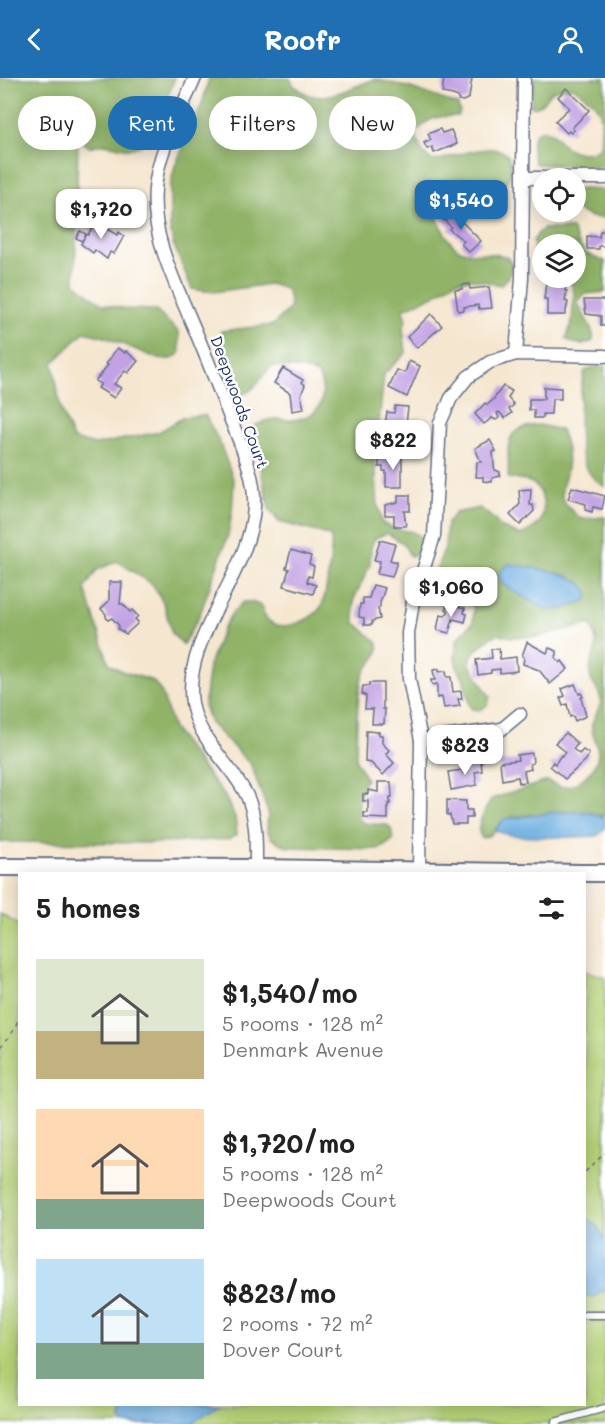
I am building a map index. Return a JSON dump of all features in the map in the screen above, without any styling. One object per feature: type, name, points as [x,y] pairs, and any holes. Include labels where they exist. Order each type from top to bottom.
[{"type":"main road","points":[[0,867],[529,872]]},
{"type":"main road","points":[[586,873],[605,873]]},
{"type":"street","name":"Deepwoods Court","points":[[195,78],[160,163],[155,188],[157,225],[167,263],[248,465],[253,485],[254,507],[244,554],[195,659],[191,679],[192,703],[198,724],[210,747],[231,771],[247,797],[253,818],[256,868]]},
{"type":"street","points":[[516,354],[522,278],[524,78]]},
{"type":"street","points":[[524,178],[605,178]]},
{"type":"street","points":[[419,870],[421,740],[409,679],[408,633],[413,602],[434,536],[440,423],[451,398],[468,377],[490,362],[516,354],[605,356]]},
{"type":"street","points":[[421,740],[502,729],[520,714]]},
{"type":"lane","points":[[586,1315],[605,1315]]},
{"type":"lane","points":[[555,1424],[555,1422],[605,1408]]},
{"type":"path","points":[[0,1047],[11,1035],[18,1021]]},
{"type":"path","points":[[586,1171],[605,1153]]},
{"type":"green space","points":[[0,78],[175,78],[168,96],[108,96],[108,145],[96,146],[96,96],[79,96],[79,91],[79,96],[18,96],[18,150],[78,150],[75,283],[102,304],[128,309],[155,310],[179,332],[180,353],[172,359],[159,359],[105,337],[84,332],[53,363],[61,411],[73,439],[95,445],[159,432],[184,417],[205,415],[219,441],[234,481],[228,535],[199,617],[183,644],[172,634],[164,604],[153,585],[117,561],[97,570],[85,588],[109,664],[124,672],[153,681],[162,693],[173,729],[224,795],[235,817],[237,834],[229,839],[161,843],[0,842]]},
{"type":"green space","points":[[209,78],[290,78],[294,86],[314,96],[209,96],[209,150],[317,150],[317,97],[336,94],[375,79],[411,88],[458,105],[460,112],[458,116],[433,118],[416,131],[416,96],[329,96],[329,150],[416,150],[416,137],[423,153],[433,161],[466,152],[492,149],[503,151],[509,158],[511,173],[500,188],[488,195],[444,206],[438,209],[437,216],[444,232],[457,248],[465,252],[507,257],[512,265],[509,277],[501,285],[471,279],[456,281],[434,295],[403,309],[406,320],[403,328],[406,353],[384,374],[375,462],[378,506],[382,523],[395,529],[414,533],[422,541],[417,555],[410,556],[403,543],[387,533],[375,538],[371,547],[370,565],[354,599],[354,622],[378,644],[377,654],[364,673],[360,686],[356,760],[366,779],[359,799],[359,819],[364,823],[387,825],[391,828],[393,840],[380,849],[288,847],[272,839],[267,830],[268,812],[251,765],[210,723],[204,705],[209,665],[223,628],[232,613],[243,602],[252,602],[261,606],[267,619],[280,625],[303,621],[321,607],[329,573],[331,537],[279,522],[269,509],[259,458],[252,436],[255,425],[271,419],[301,418],[315,411],[322,399],[318,374],[304,369],[272,366],[253,388],[237,396],[232,389],[224,365],[221,331],[273,325],[289,309],[290,299],[285,288],[270,284],[213,292],[192,289],[173,243],[170,228],[170,187],[182,150],[197,150],[197,115]]},
{"type":"green space","points":[[533,78],[605,78],[605,168],[536,164],[532,154],[532,142],[536,133],[548,132],[570,149],[590,152],[600,147],[601,117],[591,100],[573,87],[552,91],[540,104],[531,107]]},
{"type":"green space","points":[[586,189],[605,190],[605,218],[586,215]]},
{"type":"green space","points":[[544,229],[572,229],[574,234],[538,234]]},
{"type":"green space","points":[[586,253],[605,261],[605,292],[584,294],[578,302],[592,331],[593,341],[580,344],[566,339],[572,322],[573,288],[586,288]]},
{"type":"green space","points":[[605,366],[605,487],[591,476],[584,462],[579,423],[584,372]]},
{"type":"green space","points":[[539,425],[561,430],[564,439],[568,463],[562,486],[562,497],[565,503],[581,519],[605,517],[605,816],[568,812],[509,818],[490,835],[482,838],[480,824],[491,799],[547,781],[557,786],[570,786],[587,775],[595,764],[598,753],[592,726],[601,700],[590,675],[596,640],[590,624],[537,637],[511,637],[499,634],[491,637],[472,654],[469,663],[490,697],[487,705],[480,710],[472,709],[455,657],[457,639],[473,622],[474,606],[448,595],[438,582],[436,570],[445,547],[447,523],[455,513],[480,508],[500,527],[520,535],[540,522],[543,507],[539,490],[529,482],[508,478],[508,449],[512,435],[517,430]]},
{"type":"green space","points":[[0,914],[18,925],[18,1406],[586,1406],[586,971],[605,977],[605,1424],[0,1424]]},
{"type":"water","points":[[509,564],[568,576],[585,588],[588,597],[585,601],[566,608],[546,610],[503,585],[499,576],[500,571]]},
{"type":"water","points":[[559,812],[595,814],[605,819],[605,829],[597,836],[560,837],[528,837],[495,830],[504,819]]},
{"type":"water","points":[[586,1218],[598,1226],[605,1241],[605,1290],[594,1297],[586,1295]]},
{"type":"water","points":[[124,1406],[217,1406],[191,1424],[123,1424],[121,1419]]},
{"type":"building","points":[[444,78],[472,78],[469,98],[463,101],[453,95],[442,93]]},
{"type":"building","points":[[566,88],[589,110],[572,128],[574,130],[571,133],[569,131],[567,133],[555,121],[569,108],[558,97]]},
{"type":"building","points":[[440,129],[442,133],[451,130],[457,144],[434,153],[432,147],[427,149],[424,143],[431,140],[428,134]]},
{"type":"building","points":[[449,209],[481,241],[469,252],[461,244],[464,241],[449,229],[451,227],[441,217]]},
{"type":"building","points":[[95,222],[117,235],[119,232],[124,236],[114,254],[110,252],[107,259],[81,244],[86,234],[88,235]]},
{"type":"building","points":[[80,231],[86,234],[82,241],[76,238]]},
{"type":"building","points":[[600,231],[605,231],[605,246],[599,246],[599,249],[587,249],[587,236],[599,237]]},
{"type":"building","points":[[469,284],[470,289],[489,287],[492,308],[479,309],[478,305],[464,307],[464,310],[458,311],[455,290],[462,289],[462,285]]},
{"type":"building","points":[[545,288],[565,288],[565,301],[568,302],[565,315],[547,315],[547,299],[544,299]]},
{"type":"building","points":[[584,300],[603,300],[605,302],[605,326],[601,326],[601,316],[586,314]]},
{"type":"building","points":[[431,314],[442,326],[417,348],[407,337]]},
{"type":"building","points":[[117,348],[125,353],[126,351],[138,361],[114,384],[121,388],[114,398],[98,388],[101,384],[95,381],[108,365],[106,364]]},
{"type":"building","points":[[409,361],[420,366],[407,397],[389,388],[397,370],[405,373]]},
{"type":"building","points":[[283,368],[303,380],[305,385],[301,395],[304,409],[292,411],[290,393],[274,383]]},
{"type":"building","points":[[503,386],[512,391],[508,398],[514,405],[509,409],[512,413],[505,418],[499,412],[497,413],[499,418],[496,420],[492,418],[484,424],[475,414],[485,403],[487,405],[493,400]]},
{"type":"building","points":[[544,387],[561,388],[561,399],[552,399],[551,414],[543,414],[543,418],[534,418],[534,410],[529,410],[529,399],[544,399]]},
{"type":"building","points":[[395,406],[408,407],[406,424],[399,423],[400,445],[382,443],[387,412],[394,413]]},
{"type":"building","points":[[490,440],[496,451],[493,452],[495,470],[500,472],[500,476],[492,478],[492,482],[483,481],[483,477],[476,477],[477,462],[481,462],[475,448]]},
{"type":"building","points":[[402,458],[402,487],[386,487],[386,471],[383,471],[383,467],[379,467],[379,460]]},
{"type":"building","points":[[572,487],[605,496],[602,509],[593,507],[592,512],[585,510],[586,504],[568,499]]},
{"type":"building","points":[[531,489],[530,505],[533,505],[534,511],[520,525],[510,515],[520,504],[519,490]]},
{"type":"building","points":[[398,495],[410,495],[410,511],[404,511],[406,526],[394,526],[394,515],[385,515],[385,505],[398,502]]},
{"type":"building","points":[[380,540],[395,544],[390,560],[397,562],[392,577],[377,574],[380,561],[374,560]]},
{"type":"building","points":[[291,550],[311,556],[309,564],[314,566],[312,577],[308,576],[307,582],[316,585],[313,594],[284,586]]},
{"type":"building","points":[[109,582],[122,582],[120,604],[138,616],[135,619],[137,624],[126,634],[118,629],[119,626],[112,618],[108,620],[101,609],[109,601]]},
{"type":"building","points":[[373,585],[385,588],[378,608],[380,619],[372,621],[372,625],[364,625],[364,618],[359,617],[360,604],[363,604],[363,598],[369,598]]},
{"type":"building","points":[[447,604],[465,608],[464,613],[467,614],[465,622],[453,619],[449,633],[437,630],[440,615],[445,616],[448,612]]},
{"type":"building","points":[[527,642],[547,653],[549,648],[557,651],[555,657],[560,663],[562,661],[568,669],[550,684],[539,670],[523,664],[524,657],[522,656]]},
{"type":"building","points":[[491,649],[499,649],[500,659],[516,657],[517,671],[500,673],[500,669],[478,675],[476,660],[492,658]]},
{"type":"building","points":[[439,669],[439,672],[446,671],[447,677],[451,677],[453,692],[461,691],[462,699],[458,699],[460,706],[444,708],[442,697],[437,698],[437,684],[432,685],[431,680],[435,680],[433,670]]},
{"type":"building","points":[[369,683],[383,683],[384,724],[372,724],[373,709],[365,709],[366,696],[362,694],[363,686],[369,686]]},
{"type":"building","points":[[575,684],[579,694],[581,693],[583,697],[581,698],[586,716],[575,721],[573,716],[570,717],[567,704],[563,706],[560,698],[565,696],[562,689]]},
{"type":"building","points":[[366,731],[379,732],[379,735],[382,735],[382,743],[389,750],[386,754],[394,763],[383,775],[371,763],[365,762]]},
{"type":"building","points":[[566,733],[578,744],[573,749],[579,754],[583,750],[589,754],[586,760],[565,779],[550,766],[566,752],[555,743]]},
{"type":"building","points":[[532,753],[531,769],[524,771],[526,782],[519,783],[518,777],[502,780],[500,762],[518,760],[517,755]]},
{"type":"building","points":[[481,761],[482,771],[475,772],[477,785],[451,790],[448,772],[463,770],[463,773],[466,772],[465,762]]},
{"type":"building","points":[[378,782],[391,782],[392,797],[388,804],[388,819],[364,818],[364,813],[368,813],[368,801],[363,801],[363,794],[368,794],[368,790],[378,792]]},
{"type":"building","points":[[447,800],[466,801],[466,810],[472,810],[472,818],[466,818],[466,824],[452,824],[450,815],[447,815]]}]
